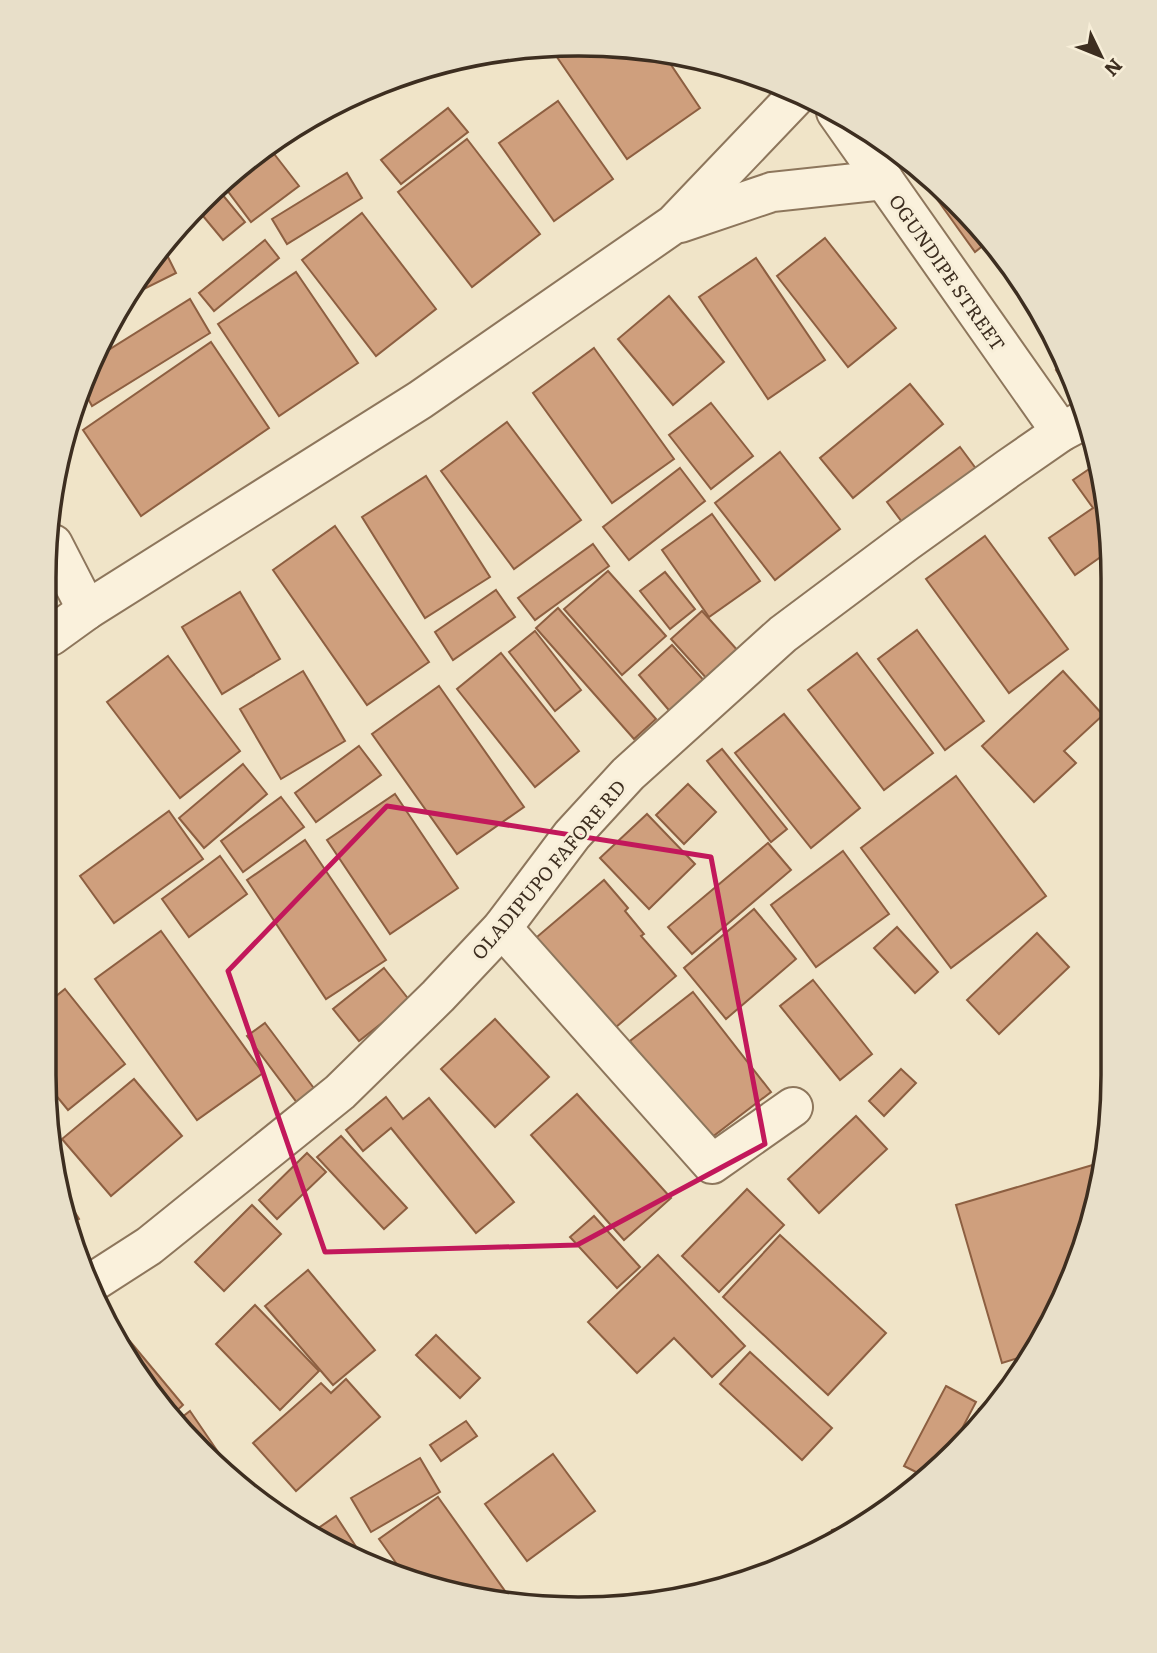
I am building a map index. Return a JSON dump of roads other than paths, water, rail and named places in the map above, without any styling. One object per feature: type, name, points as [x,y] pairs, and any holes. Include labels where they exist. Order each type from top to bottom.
[{"type":"street","points":[[56,632],[87,610],[420,400],[674,224],[791,102]]},
{"type":"street","name":"OGUNDIPE STREET","points":[[850,132],[1071,427]]},
{"type":"street","points":[[674,224],[772,192],[884,180]]},
{"type":"street","name":"OLADIPUPO FAFORE RD","points":[[98,1279],[149,1246],[340,1092],[438,996],[502,928],[572,835],[628,774],[783,634],[906,542],[1071,427]]},
{"type":"street","points":[[57,551],[87,610]]},
{"type":"street","points":[[502,928],[712,1164],[793,1107]]}]
